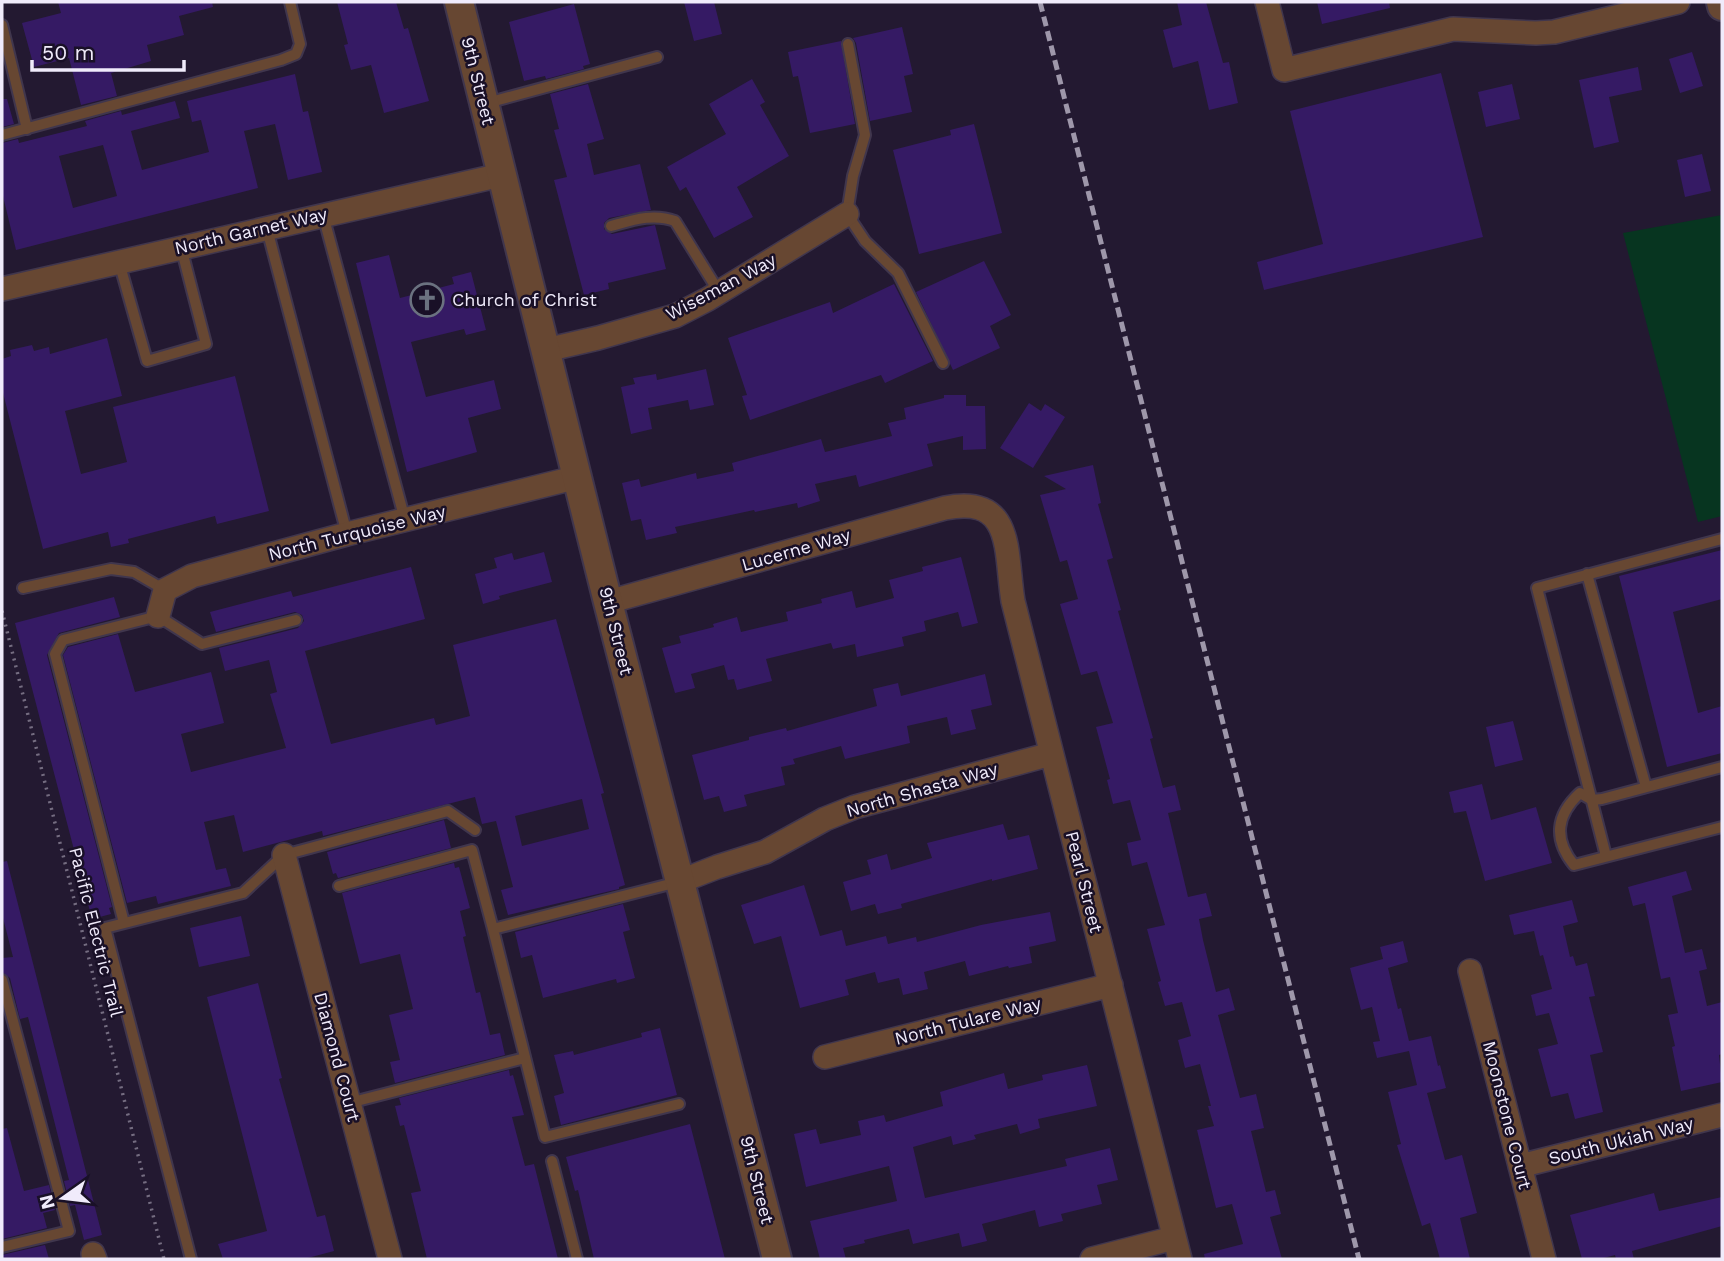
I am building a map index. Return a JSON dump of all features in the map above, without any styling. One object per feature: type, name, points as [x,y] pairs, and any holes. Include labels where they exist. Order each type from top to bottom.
[{"type":"street","name":"9th Street","points":[[459,2],[608,602],[777,1259]]},
{"type":"street","points":[[1267,2],[1284,69],[1453,29],[1554,32],[1678,2]]},
{"type":"street","name":"North Garnet Way","points":[[2,289],[501,175]]},
{"type":"street","name":"Wiseman Way","points":[[545,350],[675,316],[847,214]]},
{"type":"street","name":"North Turquoise Way","points":[[165,590],[192,576],[347,534],[578,477]]},
{"type":"street","name":"Lucerne Way","points":[[608,602],[945,508],[962,505],[985,509]]},
{"type":"street","name":"Pearl Street","points":[[985,509],[1000,524],[1004,535],[1013,601],[1177,1249]]},
{"type":"street","points":[[158,616],[165,590]]},
{"type":"street","name":"North Shasta Way","points":[[681,881],[765,852],[825,819],[855,807],[1051,754]]},
{"type":"street","name":"Diamond Court","points":[[284,855],[390,1259]]},
{"type":"street","name":"Moonstone Court","points":[[1470,971],[1544,1259]]},
{"type":"street","name":"North Tulare Way","points":[[825,1057],[1111,985]]},
{"type":"street","name":"South Ukiah Way","points":[[1520,1166],[1722,1115]]},
{"type":"street","points":[[1092,1259],[1177,1249]]},
{"type":"lane","points":[[2,135],[296,54],[300,44],[290,2]]},
{"type":"lane","points":[[2,25],[27,128]]},
{"type":"lane","points":[[848,44],[865,135],[853,176],[847,214],[865,241],[898,273],[943,363]]},
{"type":"lane","points":[[484,104],[657,57]]},
{"type":"lane","points":[[323,215],[405,520]]},
{"type":"lane","points":[[611,226],[648,217],[663,217],[675,221],[719,292]]},
{"type":"lane","points":[[267,228],[347,534]]},
{"type":"lane","points":[[119,262],[147,361],[206,344],[181,247]]},
{"type":"lane","points":[[1606,856],[1536,588],[1722,539]]},
{"type":"lane","points":[[23,588],[111,569],[134,572],[165,590]]},
{"type":"lane","points":[[1587,574],[1646,787]]},
{"type":"lane","points":[[124,923],[55,653],[63,640],[158,616],[202,644],[296,620]]},
{"type":"lane","points":[[1722,767],[1592,800],[1580,793],[1567,805],[1559,832],[1567,856],[1574,865],[1722,827]]},
{"type":"lane","points":[[191,1259],[105,928],[243,893],[284,855],[448,811],[475,830]]},
{"type":"lane","points":[[339,886],[472,850],[545,1137],[679,1104]]},
{"type":"lane","points":[[493,929],[681,881]]},
{"type":"lane","points":[[2,980],[69,1231],[2,1247]]},
{"type":"lane","points":[[349,1103],[525,1058]]},
{"type":"lane","points":[[552,1161],[577,1259]]},
{"type":"path","name":"Pacific Electric Trail","points":[[2,611],[164,1259]]},
{"type":"green space","points":[[1722,215],[1722,516],[1698,522],[1623,233]]},
{"type":"building","points":[[58,2],[212,2],[213,7],[179,16],[184,35],[147,45],[151,61],[111,73],[117,96],[81,105],[69,58],[34,67],[22,23],[61,13]]},
{"type":"building","points":[[337,2],[396,2],[404,29],[408,28],[429,101],[384,113],[371,65],[351,70],[344,45],[348,44]]},
{"type":"building","points":[[684,2],[714,2],[722,34],[694,41]]},
{"type":"building","points":[[1177,2],[1206,2],[1223,63],[1229,62],[1238,103],[1209,110],[1198,61],[1173,68],[1163,30],[1182,25]]},
{"type":"building","points":[[1317,2],[1389,2],[1390,8],[1322,24]]},
{"type":"building","points":[[574,4],[590,64],[583,66],[584,69],[546,79],[545,76],[524,81],[509,22]]},
{"type":"building","points":[[902,27],[913,74],[904,76],[912,112],[870,121],[853,38]]},
{"type":"building","points":[[841,41],[855,124],[810,133],[798,76],[793,77],[788,52]]},
{"type":"building","points":[[1692,52],[1703,86],[1680,93],[1669,59]]},
{"type":"building","points":[[1638,67],[1642,90],[1609,97],[1619,142],[1594,148],[1579,80]]},
{"type":"building","points":[[1441,73],[1483,237],[1264,290],[1257,262],[1323,244],[1290,111]]},
{"type":"building","points":[[295,74],[303,112],[308,111],[322,172],[288,180],[275,124],[244,131],[258,188],[16,250],[2,192],[2,143],[18,139],[19,143],[87,126],[85,121],[121,111],[122,115],[175,101],[180,118],[131,131],[142,170],[209,152],[201,120],[192,122],[187,101]],"holes":[[[103,145],[117,196],[73,208],[59,156]]]},
{"type":"building","points":[[752,79],[765,102],[760,105],[789,156],[737,187],[753,217],[714,238],[686,187],[680,191],[667,167],[726,134],[709,104]]},
{"type":"building","points":[[588,84],[604,139],[587,144],[594,175],[640,164],[651,210],[609,218],[604,223],[604,229],[612,234],[655,225],[666,269],[608,283],[609,289],[584,295],[554,180],[567,177],[554,130],[559,129],[550,94]]},
{"type":"building","points":[[1512,84],[1520,119],[1486,127],[1478,92]]},
{"type":"building","points":[[2,99],[7,99],[14,124],[2,127]]},
{"type":"building","points":[[974,124],[1002,233],[919,254],[893,150],[951,135],[950,130]]},
{"type":"building","points":[[1702,154],[1711,191],[1685,197],[1677,160]]},
{"type":"building","points":[[389,255],[400,298],[454,284],[452,277],[471,272],[486,330],[466,335],[464,329],[411,342],[426,397],[494,380],[501,409],[468,418],[477,452],[407,472],[356,263]]},
{"type":"building","points":[[984,261],[1011,315],[990,326],[1000,348],[953,370],[916,292]]},
{"type":"building","points":[[894,284],[933,361],[885,383],[881,375],[750,420],[742,396],[747,395],[728,338],[830,302],[833,313]]},
{"type":"building","points":[[107,338],[122,396],[65,411],[81,474],[127,462],[113,407],[235,376],[269,511],[217,524],[215,516],[128,539],[129,543],[111,547],[108,532],[43,549],[2,389],[2,359],[11,356],[10,350],[32,345],[34,351],[49,347],[50,354]]},
{"type":"building","points":[[706,369],[714,405],[690,410],[688,400],[648,408],[652,429],[631,434],[621,387],[635,384],[633,378],[656,374],[657,380]]},
{"type":"building","points":[[944,395],[966,395],[966,406],[985,406],[986,449],[963,450],[963,436],[927,444],[933,466],[859,487],[856,475],[815,484],[820,501],[798,508],[797,503],[675,527],[677,533],[646,540],[641,519],[631,521],[622,483],[639,479],[641,487],[696,473],[697,479],[734,471],[732,463],[821,439],[825,452],[892,436],[888,423],[906,419],[904,408],[944,398]]},
{"type":"building","points":[[1029,403],[1041,411],[1045,404],[1065,417],[1033,468],[1000,448]]},
{"type":"building","points":[[1093,465],[1101,503],[1098,504],[1113,558],[1107,560],[1121,610],[1118,611],[1153,738],[1150,739],[1163,788],[1175,785],[1181,810],[1168,813],[1188,897],[1206,893],[1212,916],[1199,919],[1203,940],[1216,992],[1229,988],[1235,1010],[1218,1015],[1240,1098],[1256,1094],[1264,1128],[1251,1131],[1266,1192],[1275,1190],[1281,1214],[1270,1217],[1282,1259],[1205,1259],[1204,1254],[1243,1244],[1232,1204],[1216,1208],[1197,1130],[1214,1126],[1208,1106],[1211,1106],[1200,1064],[1185,1068],[1178,1040],[1191,1036],[1182,1002],[1165,1006],[1158,982],[1161,981],[1147,929],[1165,925],[1147,862],[1132,866],[1127,843],[1141,840],[1130,800],[1113,804],[1107,780],[1110,779],[1096,727],[1113,723],[1097,671],[1081,675],[1060,604],[1078,599],[1067,560],[1060,562],[1040,495],[1066,489],[1044,476]]},
{"type":"building","points":[[1722,550],[1722,599],[1673,612],[1698,713],[1722,706],[1722,753],[1667,767],[1619,576]]},
{"type":"building","points":[[544,552],[552,582],[499,596],[500,599],[483,604],[475,574],[497,568],[494,558],[512,553],[514,560]]},
{"type":"building","points":[[961,557],[978,623],[962,627],[958,612],[924,621],[926,631],[902,637],[904,646],[857,657],[855,644],[833,649],[831,643],[766,659],[772,681],[737,690],[734,679],[728,680],[724,665],[691,674],[695,688],[675,693],[662,648],[681,643],[679,636],[714,627],[713,624],[737,617],[741,632],[788,621],[786,612],[822,603],[821,599],[852,591],[856,608],[894,598],[889,580],[923,571],[922,567]]},
{"type":"building","points":[[411,567],[425,619],[305,651],[331,744],[434,718],[436,725],[470,716],[453,645],[556,619],[604,793],[601,794],[625,885],[619,889],[508,915],[501,890],[513,887],[496,821],[482,824],[475,797],[323,836],[322,831],[243,852],[234,815],[204,822],[216,870],[226,868],[231,886],[158,904],[156,896],[127,903],[63,655],[68,647],[118,634],[135,692],[211,672],[224,723],[181,734],[191,772],[286,748],[270,694],[277,692],[269,660],[225,671],[219,648],[298,628],[304,621],[302,615],[295,612],[216,632],[210,612],[291,591],[293,597]],"holes":[[[582,799],[589,829],[522,846],[515,816]]]},
{"type":"building","points":[[114,597],[120,617],[59,633],[47,655],[112,907],[109,908],[111,914],[92,919],[15,623]]},
{"type":"building","points":[[985,674],[992,705],[971,710],[976,729],[951,735],[947,717],[907,726],[910,743],[845,759],[841,746],[793,759],[795,764],[781,767],[785,785],[744,795],[747,806],[724,812],[719,796],[704,800],[692,755],[749,740],[749,737],[786,728],[787,731],[877,706],[873,689],[898,683],[901,696]]},
{"type":"building","points":[[1513,721],[1523,760],[1495,767],[1486,727]]},
{"type":"building","points":[[1482,784],[1491,820],[1536,807],[1552,863],[1485,881],[1466,811],[1454,813],[1449,792]]},
{"type":"building","points":[[444,820],[451,848],[338,878],[336,873],[333,874],[327,852]]},
{"type":"building","points":[[1003,824],[1008,840],[1029,835],[1038,869],[901,904],[902,908],[878,914],[875,904],[851,911],[843,882],[871,874],[867,860],[887,854],[891,870],[932,858],[927,843]]},
{"type":"building","points":[[7,861],[102,1235],[84,1240],[75,1205],[70,1206],[64,1181],[69,1180],[28,1017],[20,1019],[10,978],[2,972],[2,958],[13,957],[2,914],[2,862]]},
{"type":"building","points":[[454,863],[455,868],[459,867],[470,908],[460,911],[476,993],[480,992],[490,1035],[500,1033],[505,1055],[395,1083],[390,1062],[400,1060],[389,1015],[413,1009],[400,954],[360,964],[342,893]]},
{"type":"building","points":[[1686,871],[1692,890],[1672,896],[1685,953],[1702,949],[1707,969],[1699,971],[1707,1006],[1722,1002],[1722,1054],[1719,1055],[1722,1082],[1681,1091],[1668,1015],[1678,1013],[1670,977],[1661,979],[1645,903],[1633,906],[1628,887]]},
{"type":"building","points":[[804,885],[820,936],[842,930],[846,946],[886,936],[888,944],[916,937],[917,942],[981,925],[1050,912],[1056,941],[1029,947],[1032,963],[969,976],[965,961],[924,972],[928,989],[903,995],[899,978],[878,983],[875,972],[845,980],[849,995],[800,1008],[781,936],[754,944],[741,905]]},
{"type":"building","points":[[1572,900],[1578,922],[1563,926],[1570,957],[1573,956],[1576,966],[1587,963],[1595,996],[1589,997],[1603,1052],[1590,1055],[1603,1112],[1575,1119],[1568,1093],[1551,1097],[1538,1049],[1558,1044],[1549,1013],[1536,1016],[1531,995],[1552,989],[1543,955],[1540,956],[1534,931],[1514,935],[1509,915]]},
{"type":"building","points":[[623,904],[630,930],[623,932],[635,978],[617,983],[616,979],[543,998],[532,955],[521,958],[515,932]]},
{"type":"building","points":[[241,916],[250,956],[199,967],[190,928]]},
{"type":"building","points":[[1403,941],[1408,962],[1388,968],[1409,1041],[1431,1036],[1438,1066],[1440,1065],[1446,1088],[1427,1093],[1445,1160],[1462,1155],[1477,1213],[1460,1218],[1470,1259],[1440,1259],[1430,1223],[1422,1226],[1397,1145],[1401,1144],[1388,1092],[1417,1085],[1409,1051],[1377,1058],[1373,1042],[1380,1041],[1372,1007],[1361,1010],[1350,968],[1383,959],[1380,947]]},
{"type":"building","points":[[258,983],[282,1078],[279,1079],[317,1217],[325,1215],[334,1251],[304,1259],[223,1259],[218,1244],[267,1231],[207,997]]},
{"type":"building","points":[[660,1028],[677,1095],[561,1125],[554,1096],[564,1093],[554,1055],[573,1051],[574,1055],[642,1037],[641,1033]]},
{"type":"building","points":[[1087,1065],[1097,1106],[1038,1119],[1040,1128],[1020,1134],[1017,1124],[974,1135],[976,1139],[953,1145],[951,1136],[913,1147],[925,1198],[1067,1166],[1065,1159],[1110,1148],[1118,1180],[1097,1185],[1102,1204],[1061,1214],[1063,1221],[1039,1227],[1035,1210],[982,1224],[987,1241],[962,1247],[959,1233],[913,1244],[909,1229],[843,1248],[846,1259],[820,1259],[810,1221],[897,1201],[889,1166],[806,1187],[794,1134],[816,1129],[820,1144],[861,1135],[858,1121],[884,1115],[886,1122],[943,1106],[940,1092],[1004,1073],[1008,1089],[1043,1080],[1042,1075]]},
{"type":"building","points":[[509,1070],[510,1076],[513,1075],[524,1115],[512,1117],[525,1166],[534,1164],[558,1259],[427,1259],[411,1193],[421,1191],[404,1125],[400,1126],[395,1106],[401,1105],[399,1098]]},
{"type":"building","points":[[690,1124],[725,1259],[594,1259],[578,1190],[575,1191],[566,1157]]},
{"type":"building","points":[[7,1128],[24,1191],[49,1185],[55,1210],[43,1213],[47,1228],[2,1239],[2,1129]]},
{"type":"building","points":[[1654,1193],[1659,1211],[1722,1197],[1722,1226],[1632,1251],[1634,1259],[1616,1259],[1615,1255],[1600,1259],[1582,1259],[1570,1215]]},
{"type":"building","points":[[45,1245],[49,1259],[2,1259],[2,1255]]},
{"type":"railway","points":[[1040,2],[1359,1259]]},
{"type":"place","name":"Church of Christ","points":[[427,300]]}]
